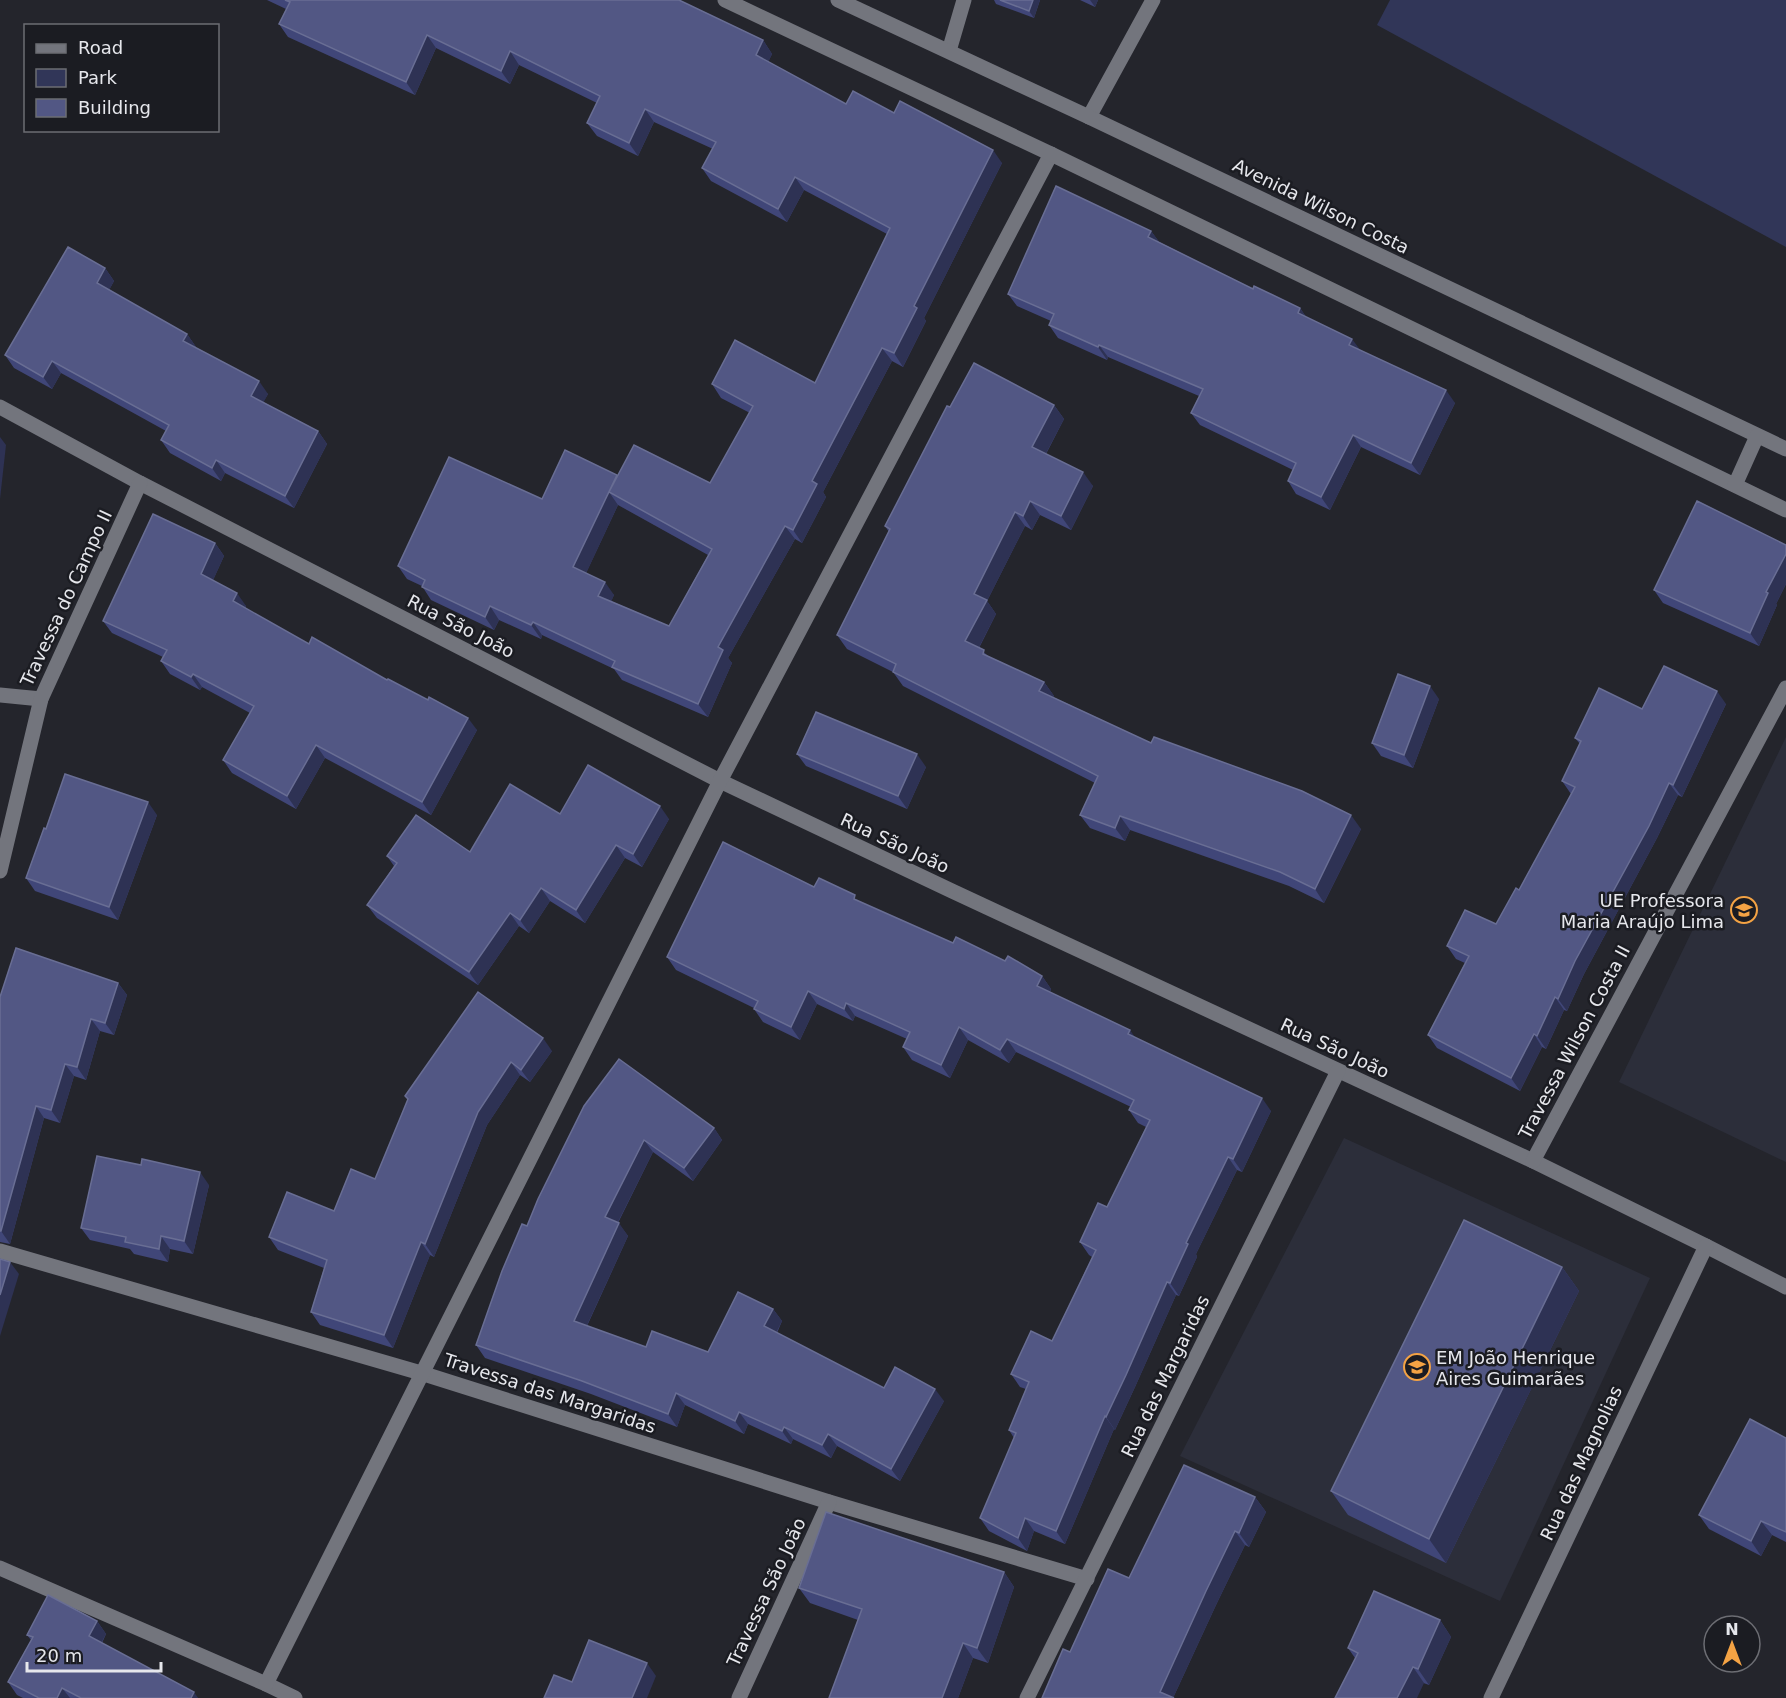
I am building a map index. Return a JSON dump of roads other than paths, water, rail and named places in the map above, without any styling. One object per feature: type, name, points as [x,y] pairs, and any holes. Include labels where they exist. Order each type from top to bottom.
[{"type":"street","points":[[725,0],[1051,153],[1786,510]]},
{"type":"street","name":"Avenida Wilson Costa","points":[[838,0],[1786,449]]},
{"type":"street","points":[[949,51],[964,0]]},
{"type":"street","points":[[1089,117],[1153,0]]},
{"type":"street","points":[[266,1684],[720,781],[1051,153]]},
{"type":"street","name":"Rua São João","points":[[0,407],[140,483],[720,781],[1533,1161],[1786,1287]]},
{"type":"street","points":[[1735,485],[1757,436]]},
{"type":"street","name":"Travessa do Campo II","points":[[0,871],[41,699],[140,483]]},
{"type":"street","name":"Travessa Wilson Costa II","points":[[1533,1161],[1786,688]]},
{"type":"street","points":[[0,695],[41,699]]},
{"type":"street","name":"Rua das Margaridas","points":[[1027,1698],[1338,1071]]},
{"type":"street","name":"Rua das Magnolias","points":[[1491,1698],[1706,1246]]},
{"type":"street","name":"Travessa das Margaridas","points":[[0,1251],[421,1373],[829,1502],[1087,1578]]},
{"type":"street","name":"Travessa São João","points":[[739,1698],[829,1502]]},
{"type":"street","points":[[0,1568],[295,1698]]},
{"type":"place","name":"UE Professora Maria Araújo Lima","points":[[1744,910]]},
{"type":"place","name":"EM João Henrique Aires Guimarães","points":[[1417,1367]]}]
